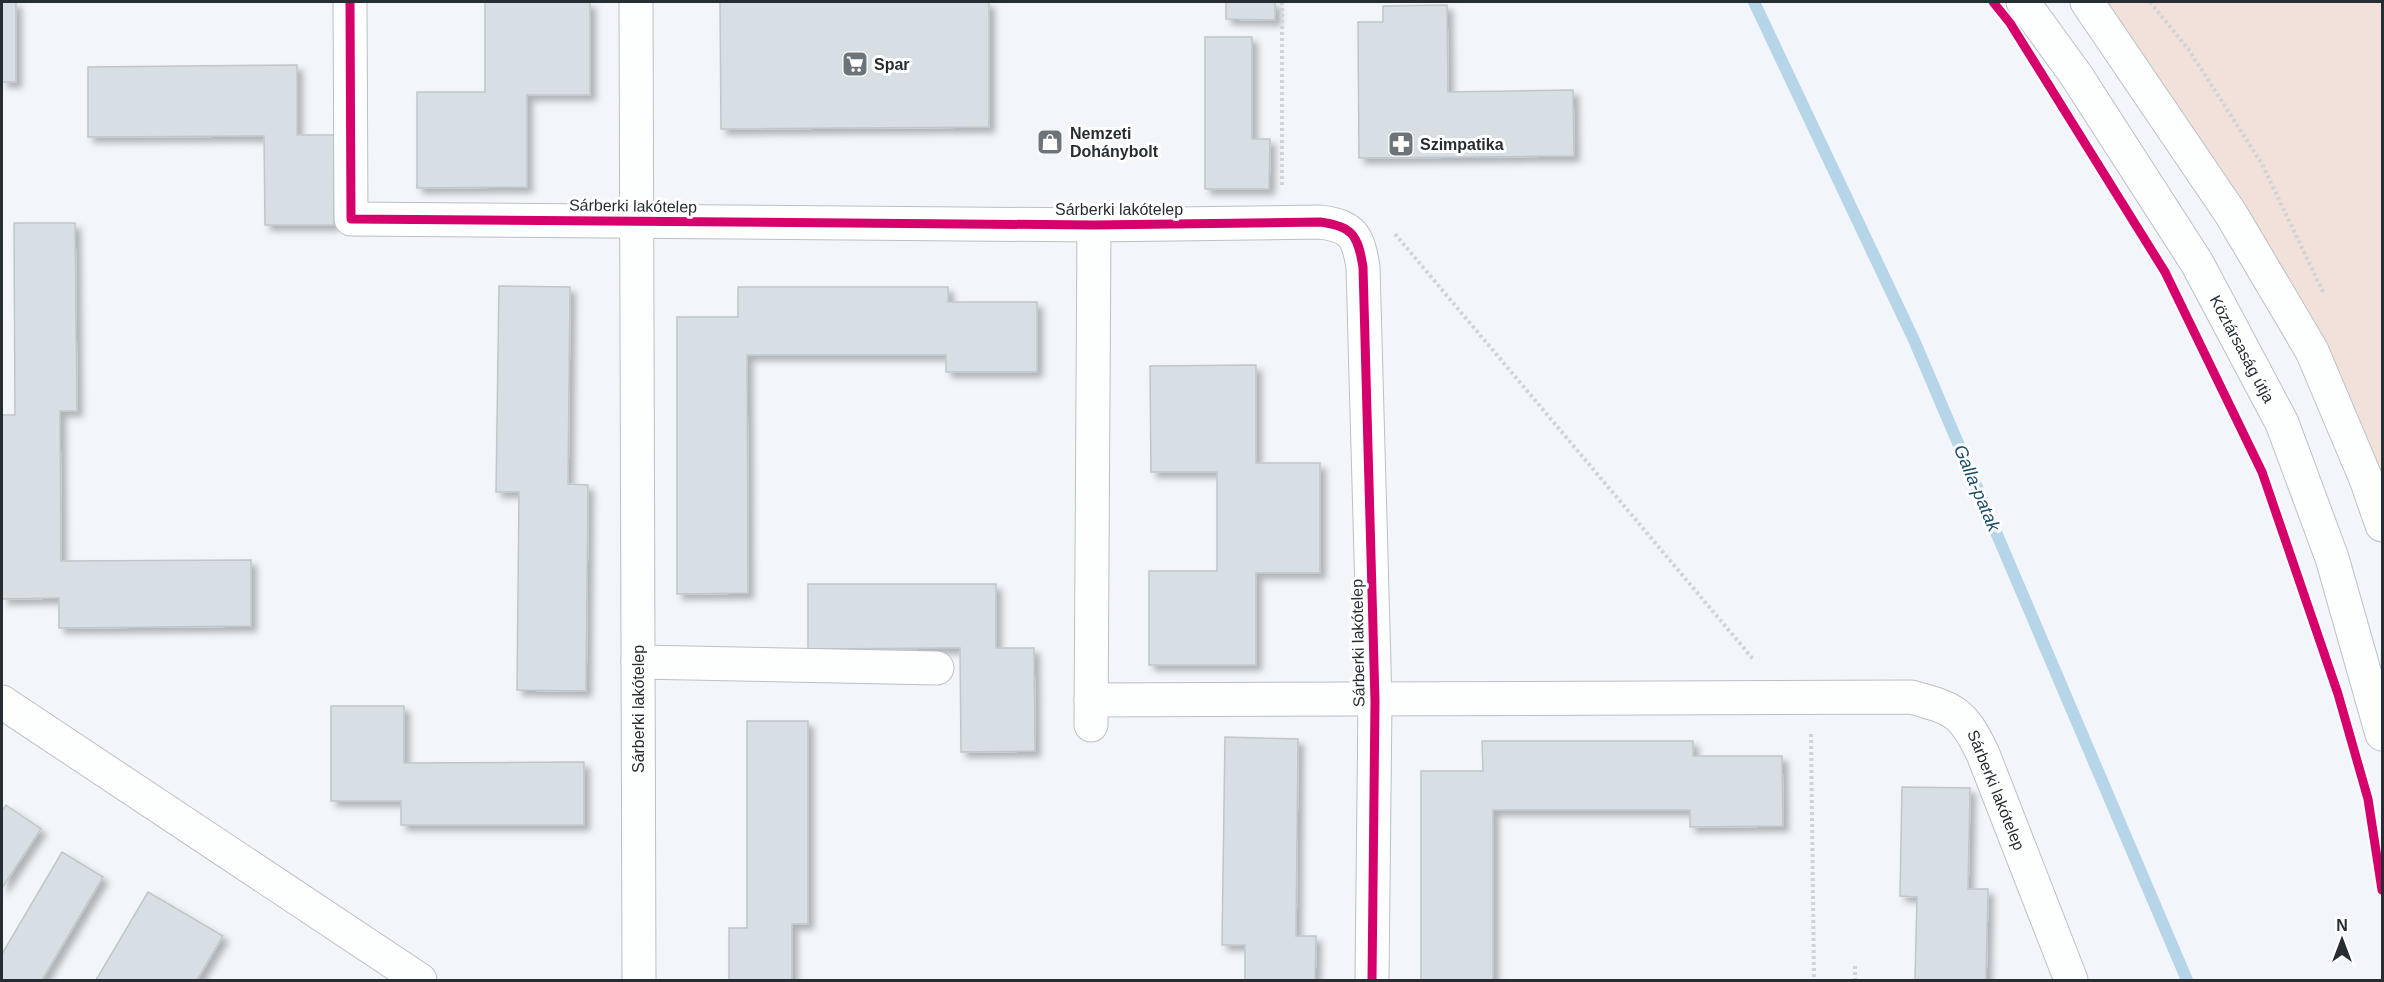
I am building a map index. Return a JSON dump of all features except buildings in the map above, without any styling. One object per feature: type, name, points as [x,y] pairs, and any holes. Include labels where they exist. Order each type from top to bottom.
[{"type":"street","name":"Sárberki lakótelep","points":[[350,2],[351,219],[1094,225],[1320,222],[1335,224],[1351,231],[1360,247],[1363,267],[1375,701],[1372,981]]},
{"type":"street","name":"Sárberki lakótelep","points":[[636,2],[639,981]]},
{"type":"street","name":"Köztársaság útja","points":[[2023,2],[2076,75],[2197,263],[2282,423],[2332,558],[2382,734]]},
{"type":"street","points":[[2087,2],[2232,214],[2312,351],[2366,479],[2382,525]]},
{"type":"street","name":"Sárberki lakótelep","points":[[1094,225],[1091,713],[1375,701],[1797,697],[1911,697],[1942,705],[1968,724],[1983,754],[2071,981]]},
{"type":"street","points":[[638,662],[936,668]]},
{"type":"street","points":[[2,702],[420,981]]},
{"type":"path","points":[[1282,2],[1282,194]]},
{"type":"path","points":[[2150,2],[2189,50],[2262,164],[2325,296]]},
{"type":"path","points":[[1392,231],[1797,697],[1814,981]]},
{"type":"path","points":[[1855,966],[1856,981]]},
{"type":"shaded area","points":[[2087,2],[2382,2],[2382,533],[2312,351]]},
{"type":"waterway","name":"Galla-patak","points":[[1754,2],[1914,340],[2187,980]]},
{"type":"cycle path","points":[[350,2],[351,219],[1094,225],[1320,222],[1340,226],[1352,234],[1359,247],[1363,267],[1375,701],[1372,980]]},
{"type":"cycle path","points":[[1993,2],[2010,23],[2165,272],[2262,472],[2338,694],[2368,799],[2382,890]]},
{"type":"place","name":"Spar","points":[[855,64]]},
{"type":"place","name":"Nemzeti Dohánybolt","points":[[1050,142]]},
{"type":"place","name":"Szimpatika","points":[[1401,144]]}]
